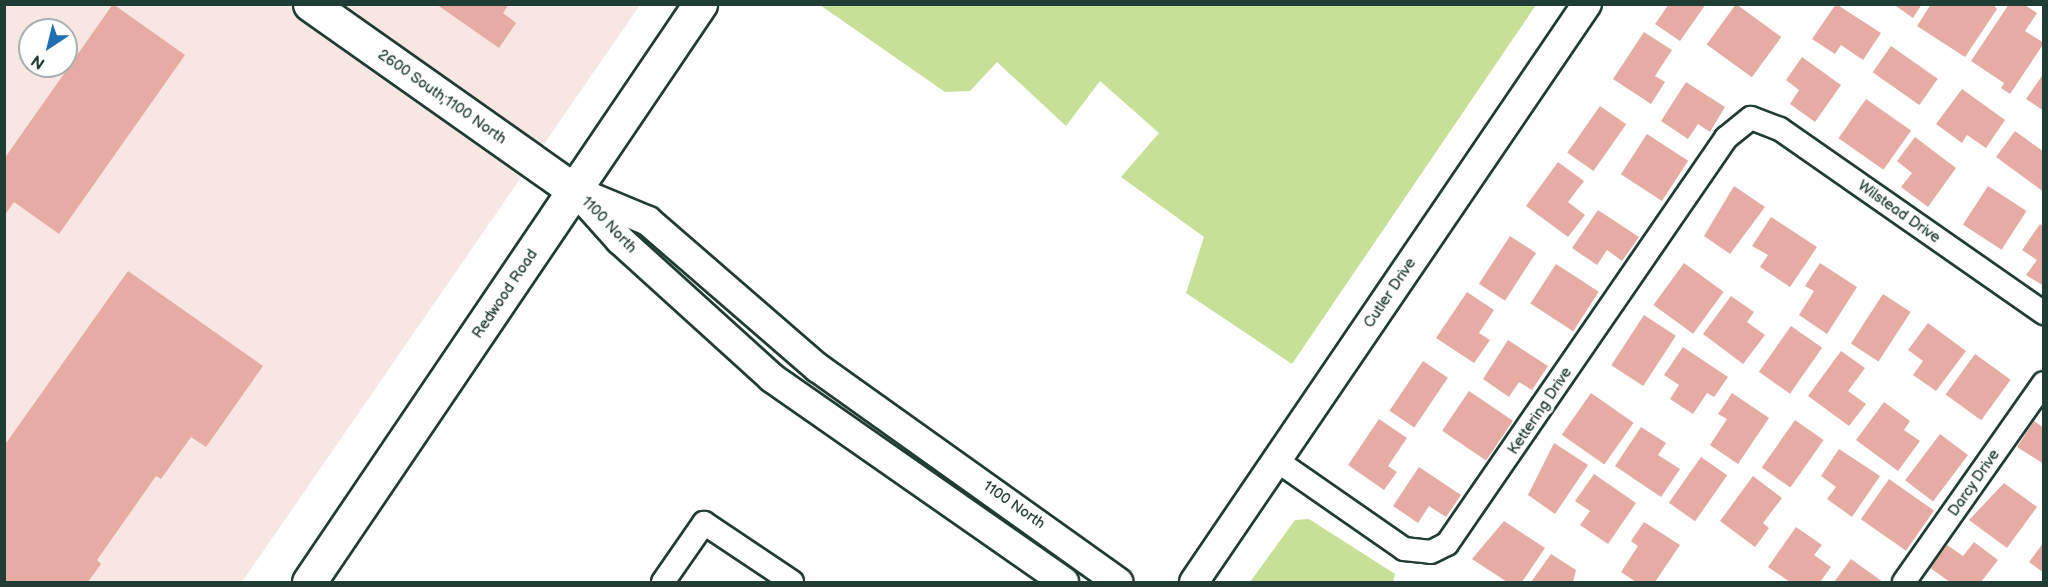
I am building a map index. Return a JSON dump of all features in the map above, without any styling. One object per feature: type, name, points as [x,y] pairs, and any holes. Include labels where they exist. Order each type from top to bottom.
[{"type":"main road","name":"2600 South;1100 North","points":[[310,4],[574,190]]},
{"type":"main road","name":"Redwood Road","points":[[309,582],[700,4]]},
{"type":"street","name":"Cutler Drive","points":[[1194,582],[1587,4]]},
{"type":"street","name":"Kettering Drive","points":[[1276,460],[1404,549],[1431,552],[1447,544],[1726,138],[1751,118]]},
{"type":"street","name":"Wilstead Drive","points":[[1751,118],[1780,129],[2043,314]]},
{"type":"street","name":"1100 North","points":[[574,190],[620,240],[782,385],[1064,582]]},
{"type":"street","name":"1100 North","points":[[574,190],[648,221],[818,368],[1118,582]]},
{"type":"street","name":"Darcy Drive","points":[[1904,582],[2043,383]]},
{"type":"street","points":[[663,582],[705,523],[792,582]]},
{"type":"shaded area","points":[[4,5],[640,5],[242,582],[5,582]]},
{"type":"green space","points":[[820,5],[1536,5],[1292,364],[1186,293],[1204,237],[1121,177],[1159,133],[1100,81],[1066,126],[997,62],[970,91],[945,92]]},
{"type":"green space","points":[[1309,519],[1395,574],[1393,582],[1250,582],[1295,520]]},
{"type":"building","points":[[113,4],[185,55],[59,234],[14,202],[4,216],[4,159],[61,78],[78,78],[78,54]]},
{"type":"building","points":[[436,4],[509,4],[503,13],[516,23],[499,48]]},
{"type":"building","points":[[1669,4],[1706,4],[1680,41],[1655,24]]},
{"type":"building","points":[[1736,4],[1781,37],[1752,77],[1707,44]]},
{"type":"building","points":[[1836,4],[1881,33],[1863,60],[1841,45],[1835,54],[1812,39]]},
{"type":"building","points":[[1893,4],[1922,4],[1913,18]]},
{"type":"building","points":[[1931,4],[1993,4],[1997,9],[1965,57],[1917,26]]},
{"type":"building","points":[[2009,4],[2023,4],[2037,13],[2025,31],[2044,43],[2010,94],[2001,88],[2004,83],[1971,61]]},
{"type":"building","points":[[1644,32],[1672,50],[1655,76],[1665,82],[1651,104],[1613,79]]},
{"type":"building","points":[[1891,46],[1938,79],[1919,105],[1873,72]]},
{"type":"building","points":[[1802,57],[1841,85],[1815,122],[1790,104],[1799,90],[1786,80]]},
{"type":"building","points":[[2044,73],[2044,111],[2026,99]]},
{"type":"building","points":[[1686,82],[1725,107],[1710,132],[1698,124],[1688,139],[1661,121]]},
{"type":"building","points":[[1962,89],[2005,120],[1986,148],[1967,135],[1962,143],[1936,124]]},
{"type":"building","points":[[1866,99],[1911,131],[1884,170],[1838,138]]},
{"type":"building","points":[[1600,106],[1626,124],[1594,171],[1567,153]]},
{"type":"building","points":[[2015,131],[2044,152],[2044,192],[1996,157]]},
{"type":"building","points":[[1647,134],[1688,161],[1662,201],[1621,174]]},
{"type":"building","points":[[1915,137],[1956,168],[1928,207],[1901,187],[1912,173],[1897,161]]},
{"type":"building","points":[[1558,162],[1584,181],[1568,202],[1585,215],[1568,237],[1526,206]]},
{"type":"building","points":[[1734,186],[1765,207],[1730,254],[1704,236]]},
{"type":"building","points":[[1988,186],[2027,211],[2002,250],[1963,225]]},
{"type":"building","points":[[1598,210],[1639,237],[1622,261],[1607,250],[1597,265],[1572,248]]},
{"type":"building","points":[[1771,217],[1817,247],[1790,287],[1760,267],[1768,255],[1752,246]]},
{"type":"building","points":[[2040,224],[2044,227],[2044,286],[2026,275],[2037,260],[2022,250]]},
{"type":"building","points":[[1510,236],[1536,253],[1505,301],[1479,284]]},
{"type":"building","points":[[1684,263],[1724,292],[1693,334],[1653,305]]},
{"type":"building","points":[[1820,263],[1857,287],[1827,334],[1799,315],[1814,291],[1805,286]]},
{"type":"building","points":[[1556,264],[1599,292],[1573,331],[1530,303]]},
{"type":"building","points":[[128,271],[263,366],[206,447],[191,437],[161,479],[156,476],[97,560],[101,564],[88,582],[4,582],[4,446]]},
{"type":"building","points":[[1467,292],[1494,310],[1479,333],[1490,340],[1474,363],[1436,338]]},
{"type":"building","points":[[1883,294],[1911,312],[1879,361],[1851,343]]},
{"type":"building","points":[[1731,296],[1754,312],[1747,322],[1765,335],[1743,364],[1703,334]]},
{"type":"building","points":[[1644,315],[1676,336],[1643,386],[1611,365]]},
{"type":"building","points":[[1928,323],[1966,351],[1936,391],[1913,375],[1923,361],[1908,350]]},
{"type":"building","points":[[1791,326],[1822,348],[1790,394],[1759,372]]},
{"type":"building","points":[[1508,340],[1548,366],[1532,390],[1519,382],[1509,397],[1483,379]]},
{"type":"building","points":[[1683,347],[1728,377],[1714,397],[1707,393],[1693,414],[1670,399],[1679,385],[1664,375]]},
{"type":"building","points":[[1841,351],[1865,368],[1848,391],[1866,404],[1849,426],[1808,396]]},
{"type":"building","points":[[1975,354],[2011,380],[1981,420],[1946,394]]},
{"type":"building","points":[[1423,361],[1448,378],[1414,428],[1389,411]]},
{"type":"building","points":[[1469,391],[1513,421],[1486,460],[1442,431]]},
{"type":"building","points":[[1591,393],[1634,423],[1604,465],[1562,435]]},
{"type":"building","points":[[1732,393],[1769,418],[1738,464],[1710,445],[1727,419],[1718,414]]},
{"type":"building","points":[[1884,402],[1910,421],[1904,430],[1920,441],[1898,471],[1856,440]]},
{"type":"building","points":[[1379,419],[1407,438],[1388,466],[1397,472],[1384,490],[1348,465]]},
{"type":"building","points":[[1795,420],[1824,440],[1790,488],[1762,468]]},
{"type":"building","points":[[2034,421],[2044,428],[2044,464],[2017,447]]},
{"type":"building","points":[[1641,427],[1666,443],[1658,455],[1680,469],[1661,497],[1615,466]]},
{"type":"building","points":[[1940,434],[1968,455],[1933,501],[1905,480]]},
{"type":"building","points":[[1554,443],[1588,465],[1555,514],[1528,495]]},
{"type":"building","points":[[1839,449],[1880,476],[1852,517],[1827,499],[1836,487],[1821,476]]},
{"type":"building","points":[[1701,457],[1727,475],[1695,521],[1669,503]]},
{"type":"building","points":[[1419,467],[1461,495],[1446,517],[1429,506],[1418,523],[1393,506]]},
{"type":"building","points":[[1594,474],[1636,503],[1608,544],[1580,525],[1590,511],[1575,501]]},
{"type":"building","points":[[1753,476],[1782,498],[1763,523],[1769,528],[1755,547],[1720,521]]},
{"type":"building","points":[[1889,479],[1934,511],[1906,551],[1861,519]]},
{"type":"building","points":[[2004,483],[2037,507],[2007,548],[1969,520]]},
{"type":"building","points":[[1504,521],[1545,548],[1522,582],[1507,582],[1472,559]]},
{"type":"building","points":[[1644,522],[1680,545],[1655,582],[1636,582],[1621,572],[1638,546],[1631,541]]},
{"type":"building","points":[[1796,527],[1822,545],[1814,555],[1831,567],[1820,582],[1790,582],[1768,567]]},
{"type":"building","points":[[1974,542],[1998,560],[1981,582],[1950,582],[1930,568],[1947,545],[1963,556]]},
{"type":"building","points":[[2044,542],[2044,573],[2029,562]]},
{"type":"building","points":[[1551,554],[1576,570],[1573,582],[1531,582]]},
{"type":"building","points":[[1851,559],[1883,582],[1834,582]]}]
